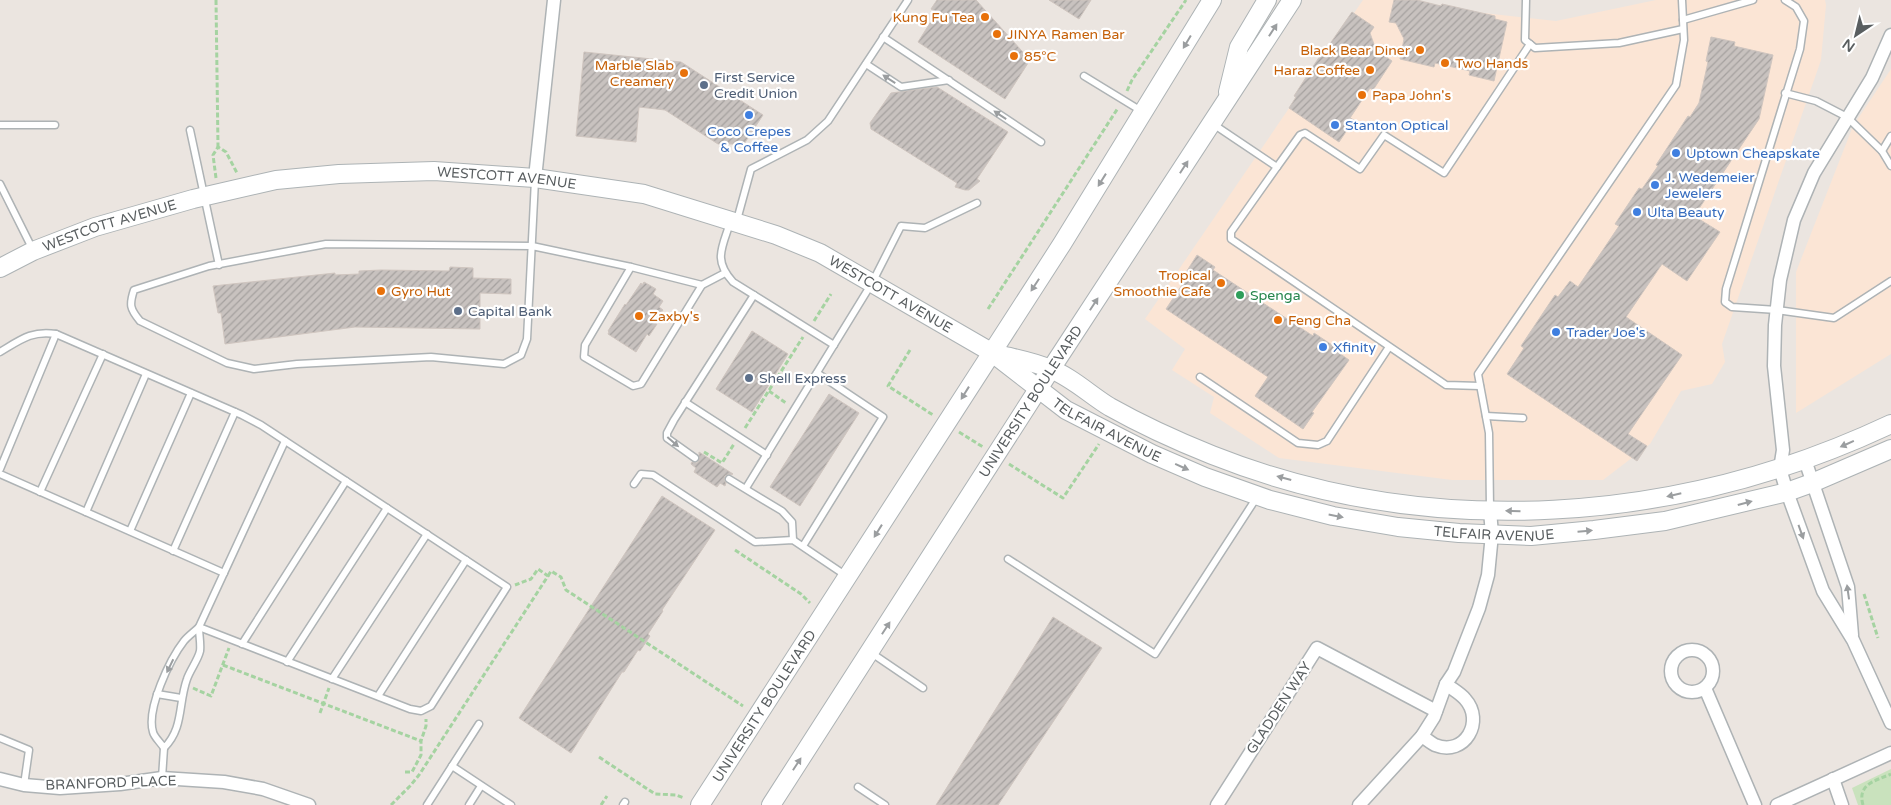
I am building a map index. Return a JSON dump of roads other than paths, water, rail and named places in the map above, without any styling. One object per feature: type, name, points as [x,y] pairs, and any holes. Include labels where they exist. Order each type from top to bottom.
[{"type":"street","points":[[535,178],[554,0]]},
{"type":"street","name":"UNIVERSITY BOULEVARD","points":[[692,802],[848,577],[1062,244],[1212,0]]},
{"type":"street","points":[[1224,107],[1239,47],[1268,0]]},
{"type":"street","name":"UNIVERSITY BOULEVARD","points":[[771,805],[1051,369],[1213,124],[1292,0]]},
{"type":"street","points":[[1891,35],[1872,78],[1814,173],[1794,220],[1780,280],[1774,366],[1783,450],[1780,469],[1787,492],[1823,591],[1853,640],[1891,723]]},
{"type":"street","name":"WESTCOTT AVENUE","points":[[0,268],[33,251],[95,227],[211,195],[276,180],[340,174],[434,172],[535,178],[644,194],[776,234],[820,253],[991,352]]},
{"type":"street","name":"TELFAIR AVENUE","points":[[991,352],[1051,369],[1110,407],[1212,455],[1269,474],[1353,496],[1453,509],[1530,512],[1594,508],[1664,498],[1780,469],[1829,452],[1891,424]]},
{"type":"street","name":"TELFAIR AVENUE","points":[[991,352],[1066,410],[1152,454],[1205,477],[1258,496],[1333,516],[1379,524],[1459,533],[1540,535],[1665,521],[1787,492],[1891,449]]},
{"type":"street","points":[[1804,460],[1848,587],[1853,640]]},
{"type":"street","points":[[1359,805],[1422,736],[1436,711],[1446,684],[1454,672],[1479,608],[1488,575],[1492,534],[1490,511]]},
{"type":"street","name":"GLADDEN WAY","points":[[1217,805],[1317,648],[1436,711]]},
{"type":"street","points":[[1422,736],[1435,745],[1449,748],[1459,746],[1468,738],[1472,731],[1474,720],[1466,699],[1446,684]]},
{"type":"street","points":[[1704,688],[1755,805]]},
{"type":"street","points":[[1777,805],[1891,752]]},
{"type":"street","name":"BRANFORD PLACE","points":[[0,779],[24,785],[60,788],[120,784],[162,778],[224,782],[263,789],[309,805]]},
{"type":"street","points":[[1833,779],[1842,805]]},
{"type":"lane","points":[[834,345],[733,282],[725,272],[720,258],[751,169],[807,140],[828,121],[908,0]]},
{"type":"lane","points":[[1526,0],[1525,40],[1535,48],[1619,42],[1683,29]]},
{"type":"lane","points":[[1490,511],[1489,433],[1478,374],[1676,85],[1684,40],[1682,0]]},
{"type":"lane","points":[[1683,20],[1753,0]]},
{"type":"lane","points":[[1785,0],[1796,7],[1804,20],[1800,49],[1726,289],[1725,302],[1732,307],[1777,310],[1834,318],[1891,281]]},
{"type":"lane","points":[[884,37],[1041,142]]},
{"type":"lane","points":[[1480,386],[1446,385],[1231,239],[1231,232],[1300,135],[1305,133],[1360,170],[1384,134],[1444,173],[1530,44]]},
{"type":"lane","points":[[866,64],[901,87],[948,80]]},
{"type":"lane","points":[[1084,76],[1144,113]]},
{"type":"lane","points":[[1785,93],[1816,101],[1847,117],[1882,151],[1891,166]]},
{"type":"lane","points":[[1213,124],[1277,167]]},
{"type":"lane","points":[[0,125],[55,125]]},
{"type":"lane","points":[[190,130],[211,195],[219,264]]},
{"type":"lane","points":[[1882,151],[1891,136]]},
{"type":"lane","points":[[535,178],[532,246],[527,338],[521,355],[504,364],[431,357],[297,364],[254,369],[227,363],[140,321],[132,311],[131,300],[134,290],[219,264],[326,244],[532,246],[631,267],[702,285]]},
{"type":"lane","points":[[0,184],[33,251]]},
{"type":"lane","points":[[746,488],[872,283],[901,226],[925,228],[977,204]]},
{"type":"lane","points":[[631,267],[585,345],[584,357],[633,386],[641,384],[702,285],[725,272]]},
{"type":"lane","points":[[693,456],[667,438],[667,433],[754,295]]},
{"type":"lane","points":[[0,352],[32,334],[45,332],[56,334],[235,412],[285,441],[507,587],[431,706],[421,710],[410,709],[199,627]]},
{"type":"lane","points":[[0,469],[56,334]]},
{"type":"lane","points":[[1200,377],[1298,443],[1318,445],[1327,441],[1389,347]]},
{"type":"lane","points":[[40,492],[102,354]]},
{"type":"lane","points":[[803,546],[883,417],[817,373]]},
{"type":"lane","points":[[86,512],[146,374]]},
{"type":"lane","points":[[130,531],[191,393]]},
{"type":"lane","points":[[685,402],[767,455]]},
{"type":"lane","points":[[173,551],[235,412]]},
{"type":"lane","points":[[1486,416],[1523,418]]},
{"type":"lane","points":[[164,748],[153,733],[152,715],[157,694],[185,639],[199,627],[285,441]]},
{"type":"lane","points":[[0,474],[224,573]]},
{"type":"lane","points":[[634,484],[641,474],[654,475],[755,542],[793,540],[848,577]]},
{"type":"lane","points":[[729,479],[782,511],[792,522],[793,540]]},
{"type":"lane","points":[[242,644],[346,481]]},
{"type":"lane","points":[[1008,559],[1155,654],[1258,496]]},
{"type":"lane","points":[[287,662],[387,508]]},
{"type":"lane","points":[[332,679],[427,534]]},
{"type":"lane","points":[[378,696],[466,560]]},
{"type":"lane","points":[[162,778],[164,748],[173,738],[178,726],[181,698],[187,678],[200,651],[199,627]]},
{"type":"lane","points":[[870,652],[923,688]]},
{"type":"lane","points":[[157,694],[181,698]]},
{"type":"lane","points":[[427,805],[479,724]]},
{"type":"lane","points":[[0,738],[29,750],[24,785]]},
{"type":"lane","points":[[452,766],[511,805]]},
{"type":"lane","points":[[469,805],[481,786]]},
{"type":"lane","points":[[858,787],[885,805]]},
{"type":"place","name":"Kung Fu Tea","points":[[985,17]]},
{"type":"place","name":"JINYA Ramen Bar","points":[[997,34]]},
{"type":"place","name":"Black Bear Diner","points":[[1420,50]]},
{"type":"place","name":"85°C","points":[[1014,56]]},
{"type":"place","name":"Two Hands","points":[[1445,63]]},
{"type":"place","name":"Haraz Coffee","points":[[1370,70]]},
{"type":"place","name":"Marble Slab Creamery","points":[[684,73]]},
{"type":"place","name":"First Service Credit Union","points":[[704,85]]},
{"type":"place","name":"Papa John's","points":[[1362,95]]},
{"type":"place","name":"Coco Crepes & Coffee","points":[[749,115]]},
{"type":"place","name":"Stanton Optical","points":[[1335,125]]},
{"type":"place","name":"Uptown Cheapskate","points":[[1676,153]]},
{"type":"place","name":"J. Wedemeier Jewelers","points":[[1655,185]]},
{"type":"place","name":"Ulta Beauty","points":[[1637,212]]},
{"type":"place","name":"Tropical Smoothie Cafe","points":[[1221,283]]},
{"type":"place","name":"Gyro Hut","points":[[381,291]]},
{"type":"place","name":"Spenga","points":[[1240,295]]},
{"type":"place","name":"Capital Bank","points":[[458,311]]},
{"type":"place","name":"Zaxby's","points":[[639,316]]},
{"type":"place","name":"Feng Cha","points":[[1278,320]]},
{"type":"place","name":"Trader Joe's","points":[[1556,332]]},
{"type":"place","name":"Xfinity","points":[[1323,347]]},
{"type":"place","name":"Shell Express","points":[[749,378]]}]
